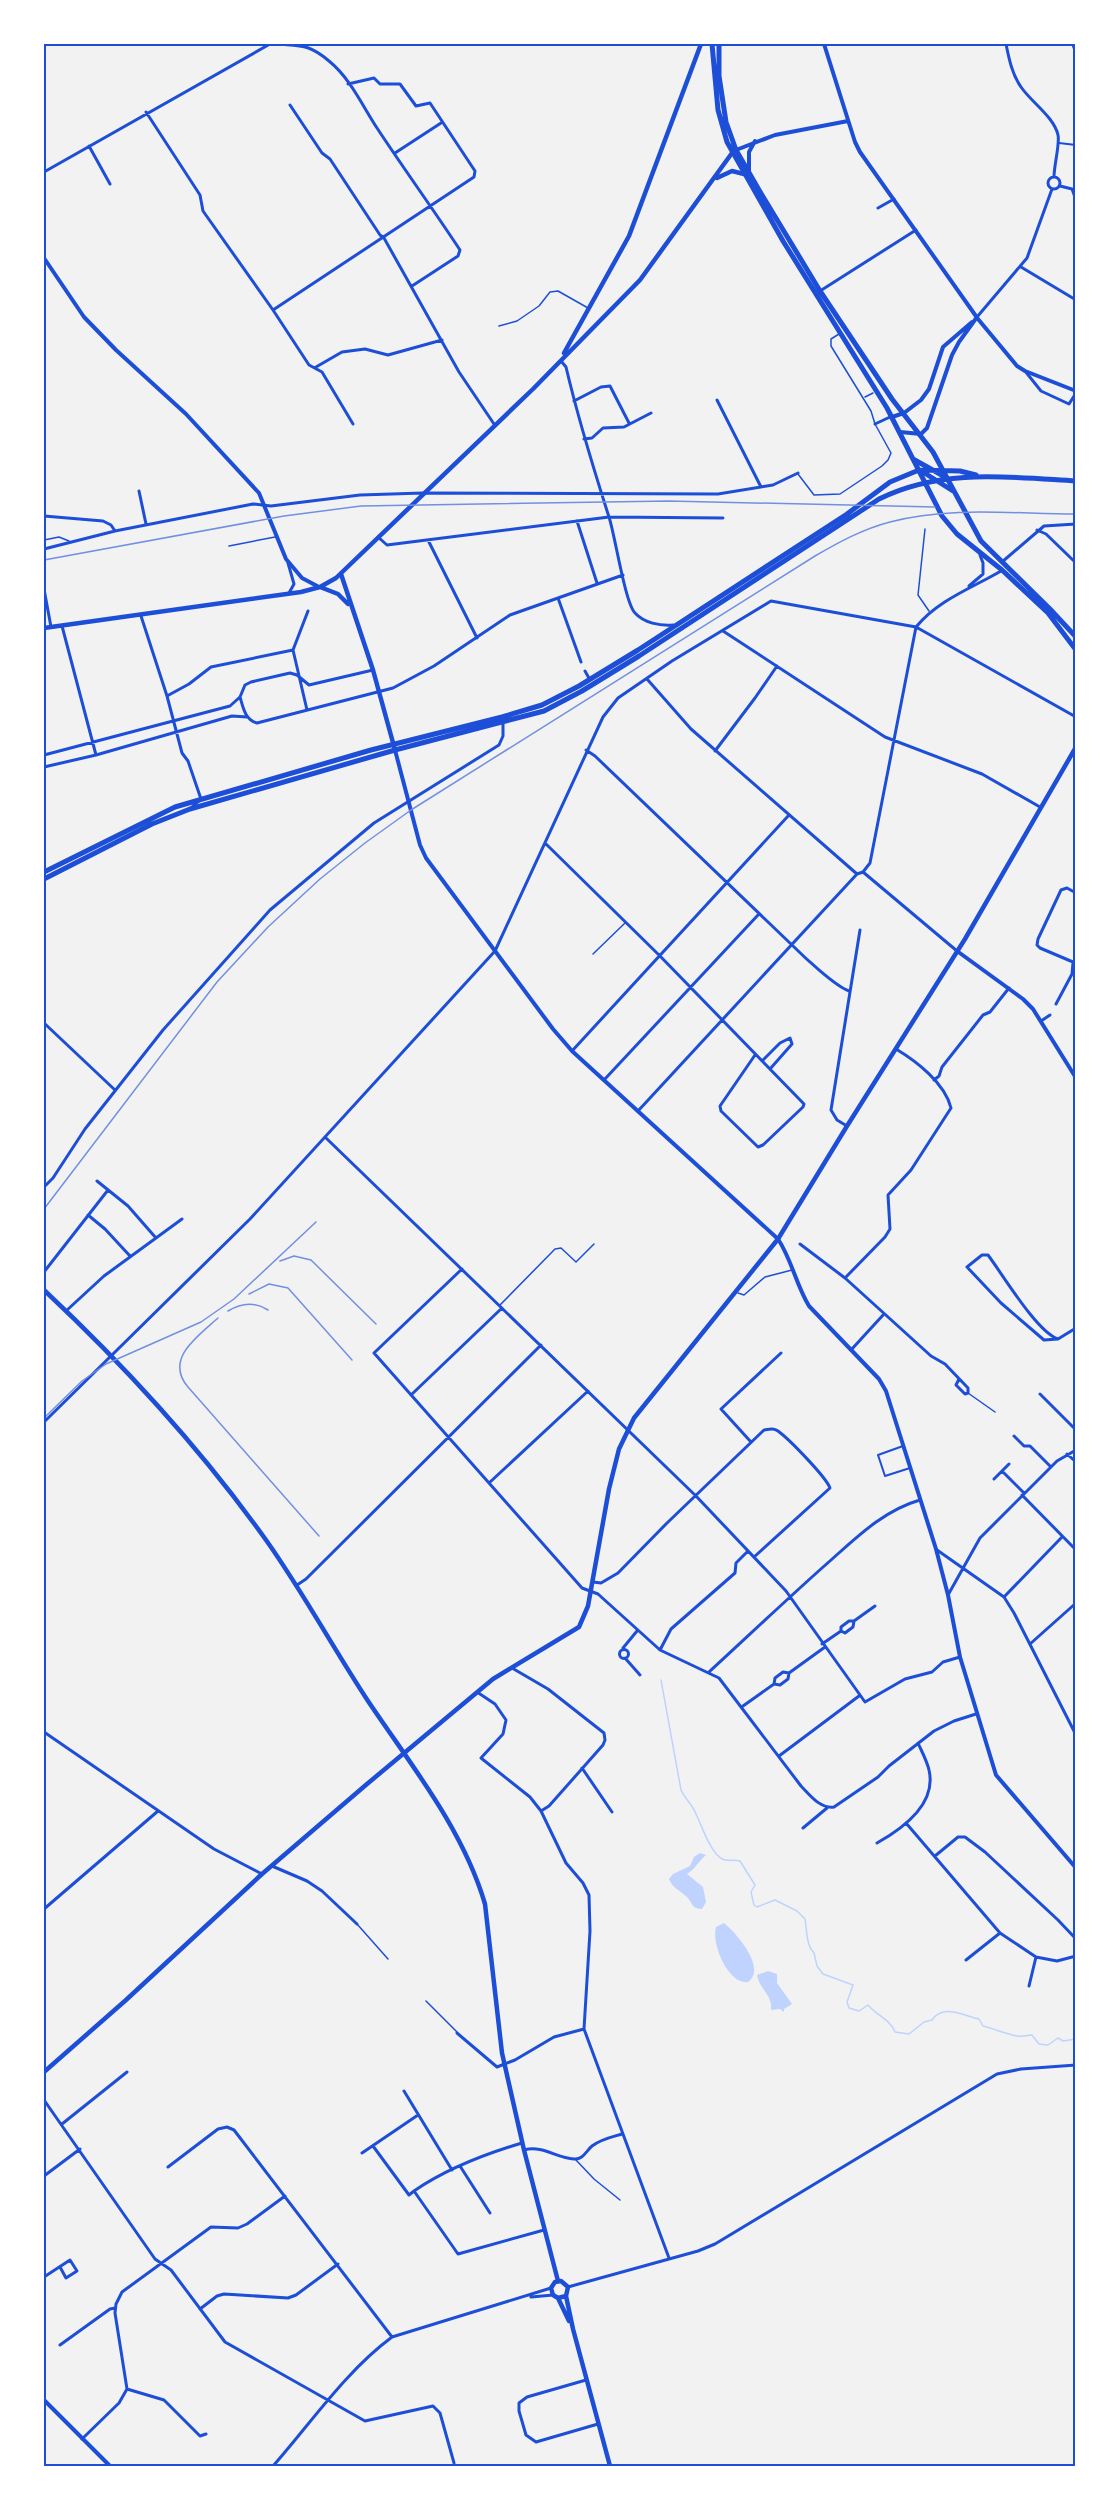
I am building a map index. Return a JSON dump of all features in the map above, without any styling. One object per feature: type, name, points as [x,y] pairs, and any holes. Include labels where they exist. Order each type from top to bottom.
[{"type":"main road","points":[[560,360],[629,236],[701,44]]},
{"type":"main road","points":[[712,44],[718,110],[734,151],[747,173],[820,291],[921,434],[948,479],[976,534],[1076,638]]},
{"type":"main road","points":[[44,628],[289,594],[320,587],[341,574],[494,424],[533,389],[640,280],[715,179],[734,151],[723,110],[718,68],[719,44]]},
{"type":"main road","points":[[715,179],[732,171],[747,173]]},
{"type":"main road","points":[[747,173],[795,262],[877,390],[949,526],[1002,570],[1048,614],[1076,650]]},
{"type":"main road","points":[[578,327],[587,333]]},
{"type":"main road","points":[[913,459],[948,479]]},
{"type":"main road","points":[[918,470],[955,492]]},
{"type":"main road","points":[[44,879],[152,824],[190,809],[542,705],[590,680],[847,514],[890,482],[918,470],[960,471],[977,476]]},
{"type":"main road","points":[[44,872],[175,807],[394,748],[503,723],[544,711],[639,656],[879,499],[924,481],[977,476],[1076,482]]},
{"type":"main road","points":[[341,574],[373,670],[394,748]]},
{"type":"main road","points":[[320,587],[338,594],[352,610]]},
{"type":"main road","points":[[44,2072],[262,1874],[477,1692],[579,1627],[584,1618],[591,1591],[609,1489],[619,1449],[634,1418],[737,1293],[778,1239],[957,951],[1076,747]]},
{"type":"main road","points":[[44,1290],[112,1356],[241,1507],[297,1586],[359,1688],[405,1753],[446,1819],[479,1884],[485,1904],[499,2036],[522,2143],[558,2281]]},
{"type":"main road","points":[[558,2281],[564,2282],[568,2287],[566,2296],[573,2329],[610,2466]]},
{"type":"main road","points":[[558,2281],[551,2288],[553,2295],[558,2298],[573,2329]]},
{"type":"main road","points":[[558,2298],[566,2296]]},
{"type":"street","points":[[44,172],[146,112],[270,44]]},
{"type":"street","points":[[278,44],[301,45],[318,53],[334,66],[353,88],[460,250],[458,256],[412,286]]},
{"type":"street","points":[[824,44],[860,152],[977,317],[1013,362],[1025,371],[1041,390],[1069,404],[1076,392],[1025,371]]},
{"type":"street","points":[[875,424],[904,413],[921,400],[929,389],[943,347],[977,317],[1021,267],[1037,235],[1052,189],[1048,182],[1054,177],[1055,156],[1059,143],[1055,126],[1018,82],[1004,44]]},
{"type":"street","points":[[1072,44],[1076,54]]},
{"type":"street","points":[[273,310],[474,177],[474,171],[430,103],[416,106],[400,84],[380,84],[374,78],[348,84]]},
{"type":"street","points":[[290,105],[384,238],[459,372],[494,424]]},
{"type":"street","points":[[146,112],[200,195],[203,211],[309,365],[316,367],[325,376],[354,424]]},
{"type":"street","points":[[734,151],[754,141],[800,133],[848,120]]},
{"type":"street","points":[[395,153],[442,122]]},
{"type":"street","points":[[747,173],[749,152],[754,141]]},
{"type":"street","points":[[1059,143],[1076,145]]},
{"type":"street","points":[[89,146],[110,184]]},
{"type":"street","points":[[1054,177],[1060,180],[1060,186]]},
{"type":"street","points":[[1052,189],[1060,186],[1072,189],[1076,200]]},
{"type":"street","points":[[878,208],[894,199]]},
{"type":"street","points":[[820,291],[916,230]]},
{"type":"street","points":[[44,258],[84,318],[186,414],[258,494],[264,504],[294,584],[289,594]]},
{"type":"street","points":[[1021,267],[1076,300]]},
{"type":"street","points":[[900,432],[921,434],[928,425],[952,355],[977,317]]},
{"type":"street","points":[[316,367],[342,352],[365,349],[388,355],[442,340]]},
{"type":"street","points":[[560,360],[566,367],[584,439],[609,518],[630,608],[635,614],[652,623],[677,624]]},
{"type":"street","points":[[574,401],[601,387],[610,387],[614,389],[629,423]]},
{"type":"street","points":[[717,400],[761,487]]},
{"type":"street","points":[[584,439],[592,438],[603,428],[617,429],[651,413]]},
{"type":"street","points":[[44,549],[146,524],[253,504],[271,506],[360,495],[423,493],[718,494],[780,484],[798,473]]},
{"type":"street","points":[[139,490],[146,524]]},
{"type":"street","points":[[44,516],[103,521],[115,531]]},
{"type":"street","points":[[378,537],[387,545],[609,518],[723,518]]},
{"type":"street","points":[[577,521],[597,583]]},
{"type":"street","points":[[1002,562],[1044,526],[1076,524]]},
{"type":"street","points":[[1037,530],[1046,534],[1076,564]]},
{"type":"street","points":[[428,539],[477,638]]},
{"type":"street","points":[[966,589],[983,574],[983,563],[975,549]]},
{"type":"street","points":[[286,559],[302,578],[320,587]]},
{"type":"street","points":[[637,1111],[857,874],[863,872],[870,863],[916,627],[930,612],[1002,570]]},
{"type":"street","points":[[240,697],[247,717],[257,723],[379,693],[410,680],[510,615],[623,575]]},
{"type":"street","points":[[44,589],[51,627]]},
{"type":"street","points":[[558,598],[581,662]]},
{"type":"street","points":[[44,1422],[250,1219],[495,951],[603,717],[611,705],[642,682],[771,601],[916,627],[1076,717]]},
{"type":"street","points":[[307,710],[293,650],[308,611]]},
{"type":"street","points":[[141,616],[174,722],[175,732],[182,753],[188,760],[201,799],[190,809]]},
{"type":"street","points":[[62,626],[96,755]]},
{"type":"street","points":[[723,631],[895,742],[982,774],[1040,807]]},
{"type":"street","points":[[166,696],[189,684],[211,667],[293,650]]},
{"type":"street","points":[[715,751],[777,666]]},
{"type":"street","points":[[44,755],[230,706],[240,697],[245,685],[251,682],[288,673],[300,677],[309,685],[373,670]]},
{"type":"street","points":[[585,671],[590,680]]},
{"type":"street","points":[[647,679],[675,713],[715,751],[857,874]]},
{"type":"street","points":[[44,767],[96,755],[232,716],[247,717]]},
{"type":"street","points":[[44,1187],[85,1129],[163,1030],[270,910],[350,843],[409,800],[499,745],[503,736],[503,723]]},
{"type":"street","points":[[394,748],[420,845],[426,858],[563,1041],[778,1239],[787,1252],[800,1292],[809,1306],[879,1379],[886,1392],[936,1550],[948,1595],[960,1657],[996,1775],[1076,1868]]},
{"type":"street","points":[[586,750],[595,756],[758,915],[817,968],[843,989],[849,991]]},
{"type":"street","points":[[572,1051],[789,815]]},
{"type":"street","points":[[545,843],[660,956],[804,1104],[763,1145],[758,1147],[721,1111],[720,1107],[729,1090],[755,1054]]},
{"type":"street","points":[[863,872],[957,951],[1023,999],[1073,1068],[1076,1078]]},
{"type":"street","points":[[1073,962],[1037,945],[1061,890],[1067,888],[1076,893]]},
{"type":"street","points":[[604,1080],[758,915]]},
{"type":"street","points":[[847,1126],[837,1120],[831,1110],[860,930]]},
{"type":"street","points":[[1056,1004],[1072,974],[1076,956]]},
{"type":"street","points":[[934,1080],[983,1015],[990,1012],[1008,988]]},
{"type":"street","points":[[1041,1021],[1050,1015]]},
{"type":"street","points":[[44,1023],[115,1090]]},
{"type":"street","points":[[762,1061],[780,1043],[790,1038],[792,1044],[770,1069]]},
{"type":"street","points":[[845,1278],[890,1229],[888,1195],[911,1170],[951,1108],[950,1102],[920,1064],[896,1049]]},
{"type":"street","points":[[326,1138],[696,1496],[789,1597],[865,1702],[905,1679],[932,1672],[943,1662],[960,1657]]},
{"type":"street","points":[[97,1181],[144,1222],[156,1238]]},
{"type":"street","points":[[44,1272],[108,1190]]},
{"type":"street","points":[[88,1215],[105,1229],[130,1257]]},
{"type":"street","points":[[66,1311],[92,1285],[182,1219]]},
{"type":"street","points":[[800,1244],[845,1278],[931,1356],[945,1364],[968,1388],[968,1393],[965,1394],[956,1385],[959,1379]]},
{"type":"street","points":[[1058,1339],[1042,1327],[988,1256],[982,1255],[968,1267],[996,1299],[1035,1334],[1047,1341],[1058,1339],[1076,1328]]},
{"type":"street","points":[[462,1269],[374,1353],[582,1588],[598,1594],[660,1650],[719,1678],[801,1786],[827,1808]]},
{"type":"street","points":[[411,1395],[501,1307]]},
{"type":"street","points":[[850,1350],[885,1314]]},
{"type":"street","points":[[1035,1334],[1042,1327]]},
{"type":"street","points":[[297,1586],[541,1345]]},
{"type":"street","points":[[752,1442],[721,1409],[781,1353]]},
{"type":"street","points":[[489,1483],[588,1390]]},
{"type":"street","points":[[1040,1394],[1076,1430]]},
{"type":"street","points":[[593,1582],[601,1583],[618,1573],[764,1430],[776,1429],[829,1484],[830,1488],[753,1557]]},
{"type":"street","points":[[1014,1436],[1024,1446],[1030,1446],[1051,1467]]},
{"type":"street","points":[[903,1446],[878,1455],[885,1476],[910,1468]]},
{"type":"street","points":[[948,1595],[980,1538],[1051,1467],[1076,1450]]},
{"type":"street","points":[[1067,1454],[1076,1462]]},
{"type":"street","points":[[994,1479],[1009,1464]]},
{"type":"street","points":[[1002,1471],[1076,1551]]},
{"type":"street","points":[[709,1672],[789,1597],[880,1519],[893,1509],[920,1500]]},
{"type":"street","points":[[1004,1597],[1062,1537]]},
{"type":"street","points":[[936,1550],[1004,1597],[1076,1735]]},
{"type":"street","points":[[660,1650],[671,1629],[735,1573],[736,1563],[748,1551]]},
{"type":"street","points":[[1030,1644],[1076,1603]]},
{"type":"street","points":[[742,1706],[774,1684],[780,1685],[788,1679],[789,1673],[841,1631],[845,1633],[853,1627],[854,1621],[875,1606]]},
{"type":"street","points":[[637,1631],[622,1649],[628,1652],[625,1658],[640,1675]]},
{"type":"street","points":[[512,1668],[548,1689],[604,1732],[603,1745],[549,1806],[541,1811]]},
{"type":"street","points":[[477,1692],[495,1704],[507,1720],[503,1734],[481,1758],[530,1797],[541,1811],[566,1863],[583,1883],[591,1900],[584,2029],[669,2258]]},
{"type":"street","points":[[779,1757],[860,1696]]},
{"type":"street","points":[[802,1828],[827,1808],[834,1808],[878,1777],[918,1743],[943,1726],[976,1714]]},
{"type":"street","points":[[44,1732],[214,1849],[262,1874]]},
{"type":"street","points":[[877,1843],[906,1823],[926,1801],[931,1781],[918,1743]]},
{"type":"street","points":[[582,1768],[612,1812]]},
{"type":"street","points":[[44,1909],[158,1811]]},
{"type":"street","points":[[906,1823],[1000,1933],[1036,1957],[1057,1960],[1075,1958]]},
{"type":"street","points":[[935,1856],[958,1837],[965,1837],[985,1852],[1076,1939]]},
{"type":"street","points":[[272,1866],[308,1881],[357,1924]]},
{"type":"street","points":[[966,1959],[1000,1933]]},
{"type":"street","points":[[1029,1986],[1036,1957]]},
{"type":"street","points":[[457,2032],[497,2067],[505,2065],[554,2037],[584,2029]]},
{"type":"street","points":[[568,2287],[698,2251],[733,2234],[997,2074],[1021,2069],[1076,2065]]},
{"type":"street","points":[[62,2124],[128,2072]]},
{"type":"street","points":[[404,2091],[452,2170]]},
{"type":"street","points":[[44,2100],[155,2259],[171,2270],[225,2342],[365,2421],[433,2406],[440,2413],[454,2463]]},
{"type":"street","points":[[362,2153],[418,2115]]},
{"type":"street","points":[[168,2167],[218,2129],[227,2127],[234,2130],[392,2337]]},
{"type":"street","points":[[524,2150],[542,2150],[575,2160],[584,2156],[593,2145],[622,2134]]},
{"type":"street","points":[[373,2146],[409,2195],[432,2179],[460,2166],[522,2143]]},
{"type":"street","points":[[44,2176],[80,2149]]},
{"type":"street","points":[[460,2166],[490,2213]]},
{"type":"street","points":[[414,2191],[458,2254],[544,2230]]},
{"type":"street","points":[[82,2439],[122,2400],[128,2389],[115,2308],[119,2296],[211,2227],[238,2228],[285,2196]]},
{"type":"street","points":[[44,2277],[70,2260],[77,2271],[66,2278],[60,2267]]},
{"type":"street","points":[[200,2309],[217,2296],[224,2294],[288,2298],[296,2295],[338,2264]]},
{"type":"street","points":[[273,2466],[363,2361],[392,2337],[551,2288]]},
{"type":"street","points":[[523,2298],[553,2295]]},
{"type":"street","points":[[60,2345],[110,2309],[115,2308]]},
{"type":"street","points":[[586,2380],[527,2397],[519,2403],[526,2435],[536,2442],[599,2424]]},
{"type":"street","points":[[128,2389],[164,2400],[200,2436],[206,2434]]},
{"type":"street","points":[[44,2400],[110,2466]]},
{"type":"lane","points":[[499,326],[517,321],[539,306],[550,292],[558,291],[588,308]]},
{"type":"lane","points":[[798,473],[814,495],[840,494],[888,460],[891,453],[864,398],[831,346],[831,339],[841,333]]},
{"type":"lane","points":[[864,398],[877,390]]},
{"type":"lane","points":[[925,529],[918,596],[930,612]]},
{"type":"lane","points":[[44,540],[59,537],[69,542]]},
{"type":"lane","points":[[229,546],[277,537]]},
{"type":"lane","points":[[593,954],[625,922]]},
{"type":"lane","points":[[501,1307],[555,1249],[561,1248],[576,1262],[594,1244]]},
{"type":"lane","points":[[737,1293],[744,1294],[765,1277],[793,1269]]},
{"type":"lane","points":[[968,1393],[995,1412]]},
{"type":"lane","points":[[357,1924],[388,1959]]},
{"type":"lane","points":[[426,2001],[457,2032]]},
{"type":"lane","points":[[575,2160],[580,2162],[594,2179],[620,2200]]},
{"type":"water","points":[[700,1853],[706,1855],[687,1874],[703,1887],[706,1902],[702,1909],[694,1907],[669,1879],[673,1874],[690,1866],[694,1857]]},
{"type":"water","points":[[724,1923],[736,1935],[752,1960],[753,1976],[748,1982],[734,1977],[723,1962],[715,1934],[716,1927]]},
{"type":"water","points":[[768,1971],[777,1974],[777,1983],[792,2004],[784,2009],[784,2012],[780,2009],[771,2010],[770,2000],[758,1980],[757,1975]]},
{"type":"waterway","points":[[661,1680],[681,1790],[695,1811],[710,1845],[722,1859],[740,1861],[755,1885],[751,1892],[754,1905],[757,1907],[775,1900],[797,1911],[805,1919],[808,1942],[817,1966],[823,1974],[853,1985],[847,2002],[849,2008],[859,2011],[868,2005],[890,2024],[895,2032],[909,2034],[936,2015],[947,2012],[960,2013],[979,2019],[983,2026],[1009,2034],[1032,2035],[1039,2044],[1048,2045],[1058,2038],[1063,2041],[1076,2039]]},
{"type":"railway","points":[[44,560],[284,516],[361,506],[669,501],[935,507]]},
{"type":"railway","points":[[44,1209],[217,982],[268,927],[320,879],[411,810],[815,556],[861,532],[890,522],[935,514],[959,512],[1076,514]]},
{"type":"railway","points":[[44,1418],[82,1381],[106,1364],[201,1322],[234,1299],[316,1222]]},
{"type":"railway","points":[[280,1261],[294,1256],[311,1260],[376,1324]]},
{"type":"railway","points":[[249,1294],[269,1284],[288,1288],[352,1360]]},
{"type":"railway","points":[[228,1311],[248,1304],[258,1305],[268,1310]]},
{"type":"railway","points":[[218,1318],[186,1349],[180,1367],[182,1377],[188,1387],[319,1536]]}]
